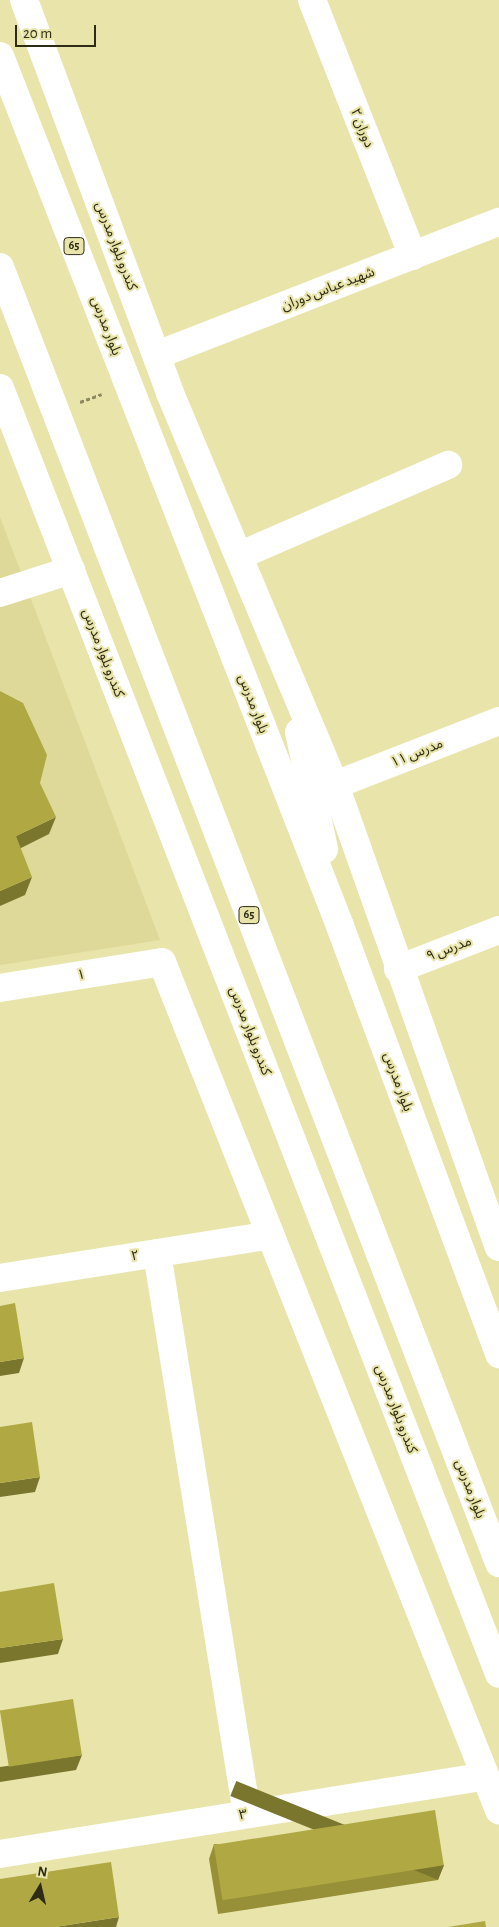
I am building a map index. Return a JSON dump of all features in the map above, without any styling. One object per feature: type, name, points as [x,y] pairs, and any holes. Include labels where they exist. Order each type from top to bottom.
[{"type":"main road","name":"کندرو بلوار مدرس","points":[[24,0],[170,392],[241,555],[287,672],[335,785],[398,968],[499,1247]]},
{"type":"main road","name":"دوران ۲","points":[[312,0],[413,256]]},
{"type":"main road","name":"بلوار مدرس","points":[[0,56],[340,926],[499,1354]]},
{"type":"main road","name":"شهید عباس دوران","points":[[157,356],[499,222]]},
{"type":"main road","name":"بلوار مدرس","points":[[0,267],[499,1563]]},
{"type":"main road","name":"کندرو بلوار مدرس","points":[[0,388],[499,1674]]},
{"type":"main road","points":[[241,555],[448,465]]},
{"type":"main road","points":[[40,491],[79,472]]},
{"type":"main road","points":[[0,593],[71,570]]},
{"type":"main road","points":[[287,672],[340,926]]},
{"type":"main road","name":"مدرس ۱۱","points":[[335,785],[499,721]]},
{"type":"main road","name":"مدرس ۹","points":[[398,968],[499,930]]},
{"type":"main road","name":"۱","points":[[0,988],[162,962],[271,1235]]},
{"type":"main road","points":[[271,1235],[499,1810]]},
{"type":"main road","name":"۲","points":[[0,1278],[271,1235]]},
{"type":"main road","points":[[157,1253],[247,1814]]},
{"type":"main road","name":"۳","points":[[0,1854],[486,1776]]},
{"type":"path","points":[[73,405],[109,391]]},
{"type":"shaded area","points":[[0,517],[160,940],[0,965]]},
{"type":"building","points":[[0,691],[23,703],[47,755],[40,783],[56,817],[16,836],[32,877],[0,891]]},
{"type":"building","points":[[15,1303],[24,1358],[0,1362],[0,1306]]},
{"type":"building","points":[[32,1422],[40,1477],[0,1483],[0,1427]]},
{"type":"building","points":[[54,1583],[63,1639],[0,1648],[0,1592]]},
{"type":"building","points":[[73,1699],[82,1755],[9,1767],[0,1711]]},
{"type":"building","points":[[435,1810],[444,1865],[223,1900],[214,1845]]},
{"type":"building","points":[[111,1862],[119,1917],[55,1927],[0,1927],[0,1879]]},
{"type":"building","points":[[485,1921],[486,1927],[448,1927]]}]
